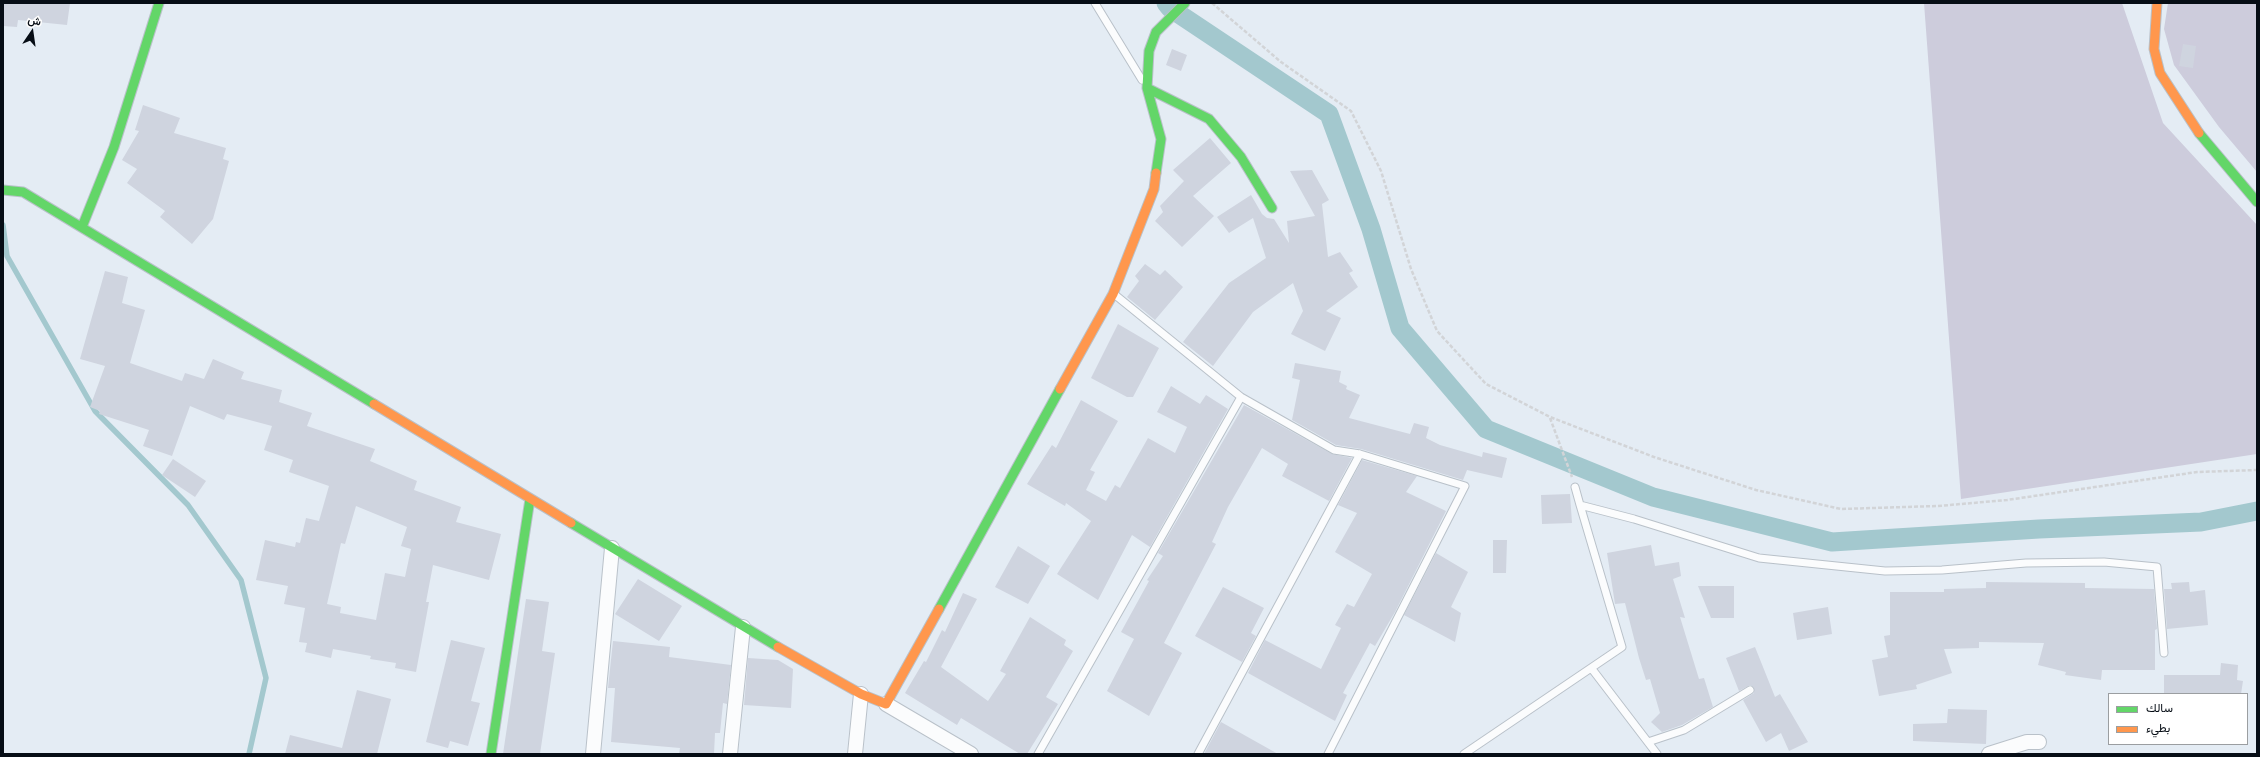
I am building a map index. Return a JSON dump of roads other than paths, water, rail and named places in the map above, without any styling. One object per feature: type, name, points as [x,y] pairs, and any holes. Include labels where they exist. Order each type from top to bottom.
[{"type":"street","points":[[82,227],[114,147],[159,3]]},
{"type":"street","points":[[886,704],[1113,294],[1154,189],[1161,139],[1147,88],[1149,51],[1156,32],[1185,3]]},
{"type":"street","points":[[2157,3],[2154,49],[2160,73],[2192,124],[2257,202]]},
{"type":"street","points":[[1147,88],[1209,119],[1241,158],[1272,208]]},
{"type":"street","points":[[3,190],[23,192],[742,627],[861,694],[886,704],[971,754]]},
{"type":"street","points":[[491,754],[530,499]]},
{"type":"street","points":[[593,754],[612,548]]},
{"type":"street","points":[[730,754],[742,627]]},
{"type":"street","points":[[855,754],[861,694]]},
{"type":"street","points":[[1989,754],[2027,742],[2039,742]]},
{"type":"lane","points":[[1095,3],[1147,88]]},
{"type":"lane","points":[[1113,294],[1241,397],[1334,450],[1360,454],[1465,486],[1328,754]]},
{"type":"lane","points":[[1038,754],[1241,397]]},
{"type":"lane","points":[[1198,754],[1360,454]]},
{"type":"lane","points":[[1464,754],[1592,669],[1622,647],[1575,487]]},
{"type":"lane","points":[[1580,505],[1634,519],[1759,558],[1885,571],[1942,570],[2026,563],[2096,562],[2157,567],[2164,653]]},
{"type":"lane","points":[[1592,669],[1657,754]]},
{"type":"lane","points":[[1648,742],[1684,730],[1750,690]]},
{"type":"waterway","points":[[1166,3],[1170,8],[1329,114],[1371,229],[1400,328],[1486,429],[1653,497],[1832,542],[2039,529],[2201,522],[2257,511]]},
{"type":"waterway","points":[[3,225],[7,256],[95,411],[188,505],[241,580],[266,678],[249,754]]}]
